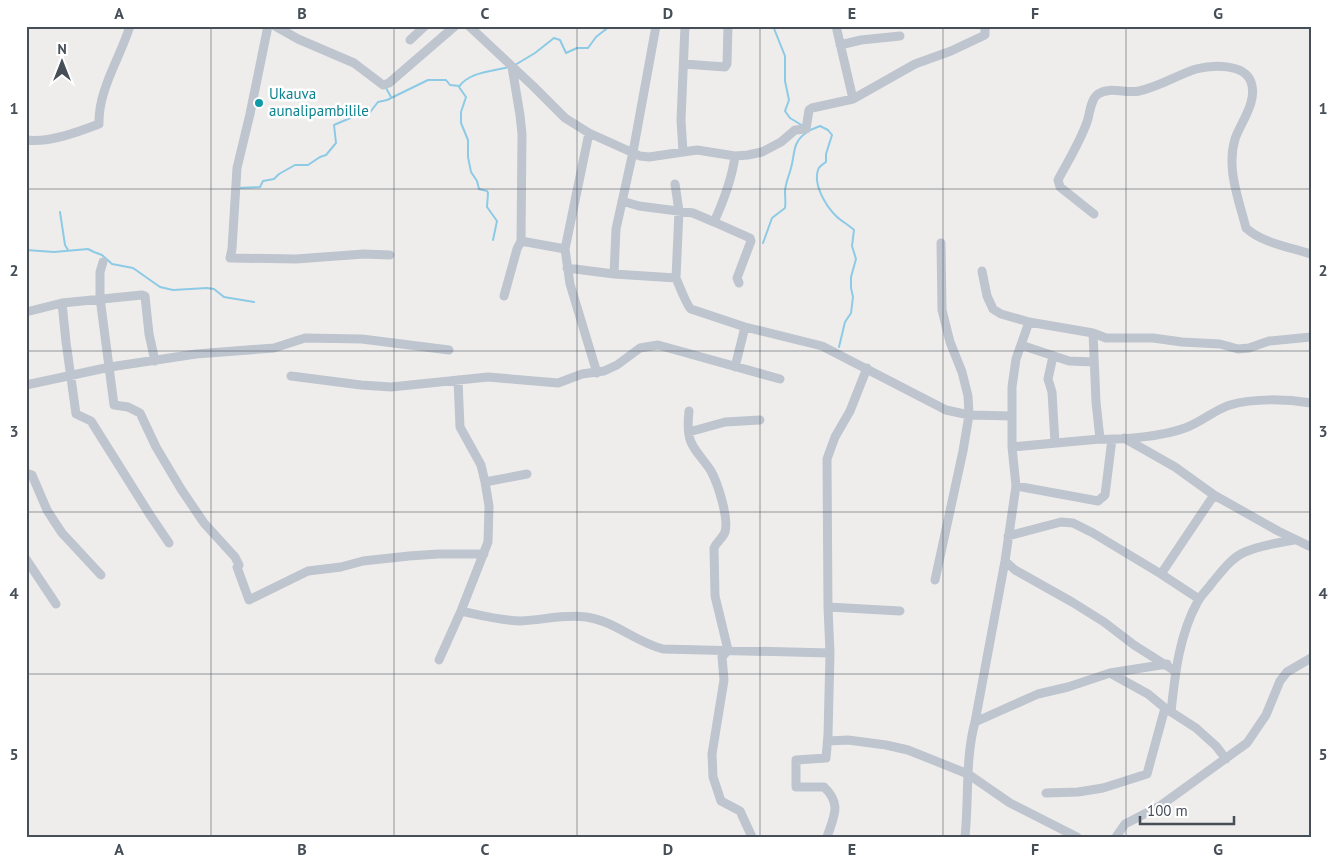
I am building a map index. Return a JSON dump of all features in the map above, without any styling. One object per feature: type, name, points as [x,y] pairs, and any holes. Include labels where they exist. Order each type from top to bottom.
[{"type":"street","points":[[26,140],[36,142],[51,139],[99,124],[98,110],[110,74],[125,42],[130,26]]},
{"type":"street","points":[[268,26],[237,168],[230,258],[296,259],[390,254]]},
{"type":"street","points":[[275,26],[298,39],[354,63],[384,85],[389,83],[455,26]]},
{"type":"street","points":[[410,40],[425,26]]},
{"type":"street","points":[[469,26],[565,118],[589,133],[640,156],[648,157],[698,150],[735,156],[762,152],[781,142],[795,130],[806,129],[809,110],[812,108],[853,99],[915,64],[951,51],[985,35],[985,26]]},
{"type":"street","points":[[614,274],[616,229],[633,152],[656,26]]},
{"type":"street","points":[[683,152],[681,120],[684,26]]},
{"type":"street","points":[[684,64],[725,66],[727,64],[728,26]]},
{"type":"street","points":[[836,26],[853,99]]},
{"type":"street","points":[[840,45],[861,40],[900,36]]},
{"type":"street","points":[[504,296],[521,241],[522,134],[512,67]]},
{"type":"street","points":[[1094,214],[1060,187],[1058,180],[1085,127],[1093,101],[1098,94],[1116,90],[1127,92],[1144,90],[1197,69],[1210,67],[1234,68],[1245,72],[1251,82],[1252,93],[1249,108],[1236,138],[1230,164],[1246,228],[1253,235],[1311,254]]},
{"type":"street","points":[[589,133],[565,249],[570,284],[596,373]]},
{"type":"street","points":[[714,222],[728,188],[735,156]]},
{"type":"street","points":[[675,184],[679,211],[676,278],[691,309],[745,327],[822,346],[946,410],[969,415],[1012,416]]},
{"type":"street","points":[[622,201],[639,206],[693,213],[750,238],[752,241],[737,278],[739,283]]},
{"type":"street","points":[[521,241],[565,249]]},
{"type":"street","points":[[935,580],[963,452],[969,415],[962,372],[950,342],[942,310],[941,243]]},
{"type":"street","points":[[102,262],[100,298],[114,405],[128,407],[140,413],[156,447],[181,489],[204,523],[235,557],[239,565],[236,567],[248,600],[308,571],[341,567],[363,561],[409,556],[484,554]]},
{"type":"street","points":[[567,268],[614,274],[676,278]]},
{"type":"street","points":[[982,271],[987,296],[993,309],[1001,314],[1029,322],[1093,332],[1106,338],[1153,338],[1220,344],[1238,349],[1249,348],[1269,341],[1311,337]]},
{"type":"street","points":[[26,312],[62,303],[100,298],[145,296],[149,334],[156,361]]},
{"type":"street","points":[[62,303],[76,414],[92,421],[169,543]]},
{"type":"street","points":[[965,837],[971,738],[1005,562],[1016,486],[1012,447],[1012,387],[1016,359],[1029,322]]},
{"type":"street","points":[[736,366],[745,327]]},
{"type":"street","points":[[1093,332],[1100,439]]},
{"type":"street","points":[[26,385],[110,367],[196,354],[274,348],[305,338],[362,340],[449,350]]},
{"type":"street","points":[[292,376],[391,387],[488,378],[558,383],[582,374],[596,373],[616,365],[640,348],[650,345],[663,345],[780,379]]},
{"type":"street","points":[[1021,345],[1069,361],[1094,362]]},
{"type":"street","points":[[1053,356],[1048,379],[1052,392],[1055,443]]},
{"type":"street","points":[[826,837],[835,807],[832,795],[824,787],[796,788],[796,760],[826,758],[830,653],[826,459],[834,437],[850,411],[867,368]]},
{"type":"street","points":[[439,660],[461,611],[488,542],[489,506],[485,482],[480,465],[460,427],[458,380]]},
{"type":"street","points":[[1012,447],[1161,434],[1184,428],[1229,405],[1282,400],[1311,403]]},
{"type":"street","points":[[689,411],[688,432],[691,442],[711,471],[724,512],[725,531],[716,542],[714,548],[715,596],[728,650]]},
{"type":"street","points":[[688,432],[725,422],[760,420]]},
{"type":"street","points":[[1123,438],[1175,468],[1214,495],[1294,540],[1311,547]]},
{"type":"street","points":[[1016,486],[1098,501],[1105,495],[1112,439]]},
{"type":"street","points":[[26,473],[32,475],[47,510],[62,533],[101,575]]},
{"type":"street","points":[[485,482],[527,474]]},
{"type":"street","points":[[1161,574],[1214,495]]},
{"type":"street","points":[[1008,536],[1061,522],[1073,523],[1161,574],[1199,599]]},
{"type":"street","points":[[1046,793],[1078,792],[1103,788],[1147,774],[1168,710],[1186,626],[1199,599],[1224,566],[1244,552],[1270,544],[1294,540]]},
{"type":"street","points":[[26,559],[56,604]]},
{"type":"street","points":[[1005,562],[1015,570],[1088,612],[1175,671]]},
{"type":"street","points":[[828,607],[900,611]]},
{"type":"street","points":[[461,611],[520,621],[568,616],[603,620],[643,643],[663,649],[830,653]]},
{"type":"street","points":[[728,650],[722,656],[724,680],[712,754],[713,777],[721,801],[740,811],[752,837]]},
{"type":"street","points":[[1116,837],[1126,824],[1160,806],[1247,743],[1266,714],[1280,682],[1287,672],[1311,658]]},
{"type":"street","points":[[975,722],[1038,694],[1068,687],[1110,673],[1167,664]]},
{"type":"street","points":[[1110,673],[1148,694],[1207,736],[1226,759]]},
{"type":"street","points":[[828,741],[848,740],[908,750],[968,774],[1010,803],[1078,837]]},
{"type":"waterway","points":[[515,65],[535,53],[554,38],[560,40],[566,53],[577,48],[588,48],[596,37],[610,26]]},
{"type":"waterway","points":[[773,26],[785,56],[785,81],[789,100],[785,111],[790,118],[803,126]]},
{"type":"waterway","points":[[493,240],[497,221],[487,207],[487,191],[479,189],[477,181],[471,172],[468,157],[468,140],[461,123],[461,112],[466,97],[459,87],[468,78],[475,75],[509,67]]},
{"type":"waterway","points":[[238,188],[260,187],[263,181],[274,179],[295,165],[308,165],[326,155],[336,143],[334,125],[355,116],[367,116],[378,102],[387,100],[428,80],[446,80],[450,85],[460,86]]},
{"type":"waterway","points":[[386,88],[391,97]]},
{"type":"waterway","points":[[808,131],[820,126],[828,130],[832,135],[826,154],[826,162],[818,170],[817,182],[821,195],[828,207],[838,218],[854,230],[852,246],[856,259],[851,277],[853,297],[851,313],[845,322],[839,347]]},
{"type":"waterway","points":[[763,243],[772,218],[785,208],[786,186],[796,145],[798,140],[806,133]]},
{"type":"waterway","points":[[60,212],[65,245],[68,250]]},
{"type":"waterway","points":[[26,250],[54,252],[88,249],[102,255],[112,264],[133,268],[160,287],[173,290],[214,289],[224,297],[254,302]]},
{"type":"place","name":"Ukauva aunalipambilile","points":[[259,103]]}]
